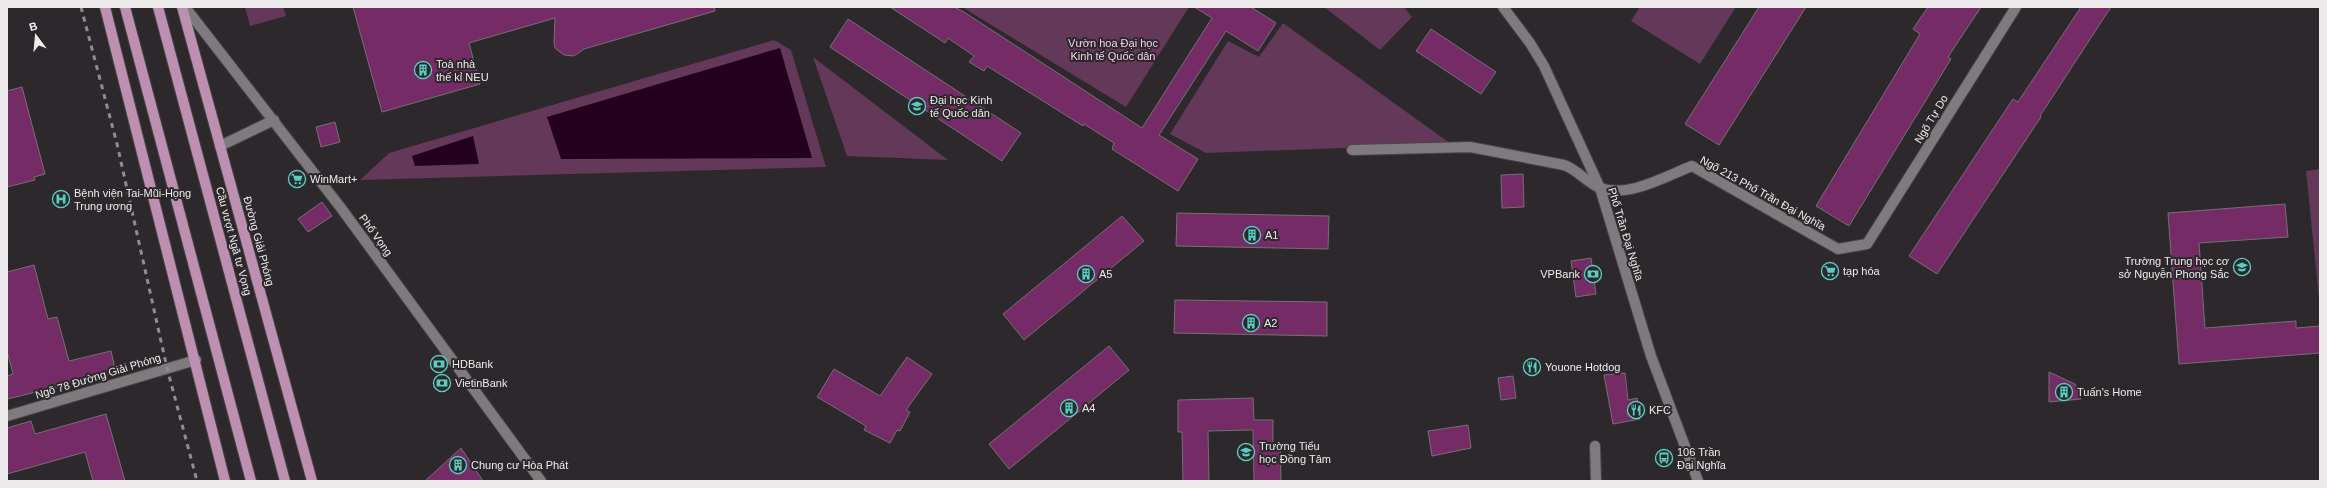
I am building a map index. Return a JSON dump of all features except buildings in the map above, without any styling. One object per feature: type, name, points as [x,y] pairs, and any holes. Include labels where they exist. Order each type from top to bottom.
[{"type":"main road","points":[[105,7],[196,360],[225,481]]},
{"type":"main road","points":[[125,7],[251,481]]},
{"type":"main road","name":"Cầu vượt Ngã tư Vọng","points":[[158,7],[285,481]]},
{"type":"main road","name":"Đường Giải Phóng","points":[[182,7],[312,481]]},
{"type":"street","name":"Phố Vọng","points":[[185,7],[341,208],[541,481]]},
{"type":"street","name":"Phố Trần Đại Nghĩa","points":[[1503,7],[1530,43],[1544,66],[1600,188],[1651,356],[1698,481]]},
{"type":"street","name":"Ngõ Tự Do","points":[[1867,244],[2016,7]]},
{"type":"street","points":[[220,146],[274,120]]},
{"type":"street","points":[[1352,150],[1470,147],[1570,168],[1600,188]]},
{"type":"street","name":"Ngõ 213 Phố Trần Đại Nghĩa","points":[[1600,188],[1615,190],[1636,188],[1692,166],[1838,249],[1867,244]]},
{"type":"street","name":"Ngõ 78 Đường Giải Phóng","points":[[7,416],[196,360]]},
{"type":"street","points":[[1595,446],[1596,481]]},
{"type":"green space","points":[[245,7],[283,7],[286,16],[250,26]]},
{"type":"green space","name":"Vườn hoa Đại học Kinh tế Quốc dân","points":[[966,7],[1189,7],[1126,107],[965,9]]},
{"type":"green space","points":[[1324,7],[1404,7],[1412,17],[1380,50]]},
{"type":"green space","points":[[1640,7],[1736,7],[1700,64],[1631,21]]},
{"type":"green space","points":[[1283,23],[1451,144],[1206,153],[1170,134],[1228,41],[1259,57]]},
{"type":"green space","points":[[774,40],[791,50],[826,167],[360,180],[389,153]]},
{"type":"green space","points":[[813,57],[948,160],[847,156]]},
{"type":"green space","points":[[2320,169],[2320,299],[2319,299],[2306,171]]},
{"type":"shaded area","points":[[780,48],[812,158],[561,159],[547,117]]},
{"type":"shaded area","points":[[473,136],[479,164],[415,166],[412,156]]},
{"type":"railway","points":[[81,7],[117,144],[167,368],[197,481]]},
{"type":"place","name":"Toà nhà thế kỉ NEU","points":[[423,70]]},
{"type":"place","name":"Đại học Kinh tế Quốc dân","points":[[917,106]]},
{"type":"place","name":"WinMart+","points":[[297,179]]},
{"type":"place","name":"Bệnh viện Tai-Mũi-Họng Trung ương","points":[[61,199]]},
{"type":"place","name":"A1","points":[[1252,235]]},
{"type":"place","name":"Trường Trung học cơ sở Nguyễn Phong Sắc","points":[[2242,267]]},
{"type":"place","name":"tạp hóa","points":[[1830,271]]},
{"type":"place","name":"A5","points":[[1086,274]]},
{"type":"place","name":"VPBank","points":[[1593,274]]},
{"type":"place","name":"A2","points":[[1251,323]]},
{"type":"place","name":"HDBank","points":[[439,364]]},
{"type":"place","name":"Youone Hotdog","points":[[1532,367]]},
{"type":"place","name":"VietinBank","points":[[442,383]]},
{"type":"place","name":"Tuấn's Home","points":[[2064,392]]},
{"type":"place","name":"A4","points":[[1069,408]]},
{"type":"place","name":"KFC","points":[[1636,410]]},
{"type":"place","name":"Trường Tiểu học Đồng Tâm","points":[[1246,452]]},
{"type":"place","name":"106 Trần Đại Nghĩa","points":[[1664,458]]},
{"type":"place","name":"Chung cư Hòa Phát","points":[[458,465]]}]
